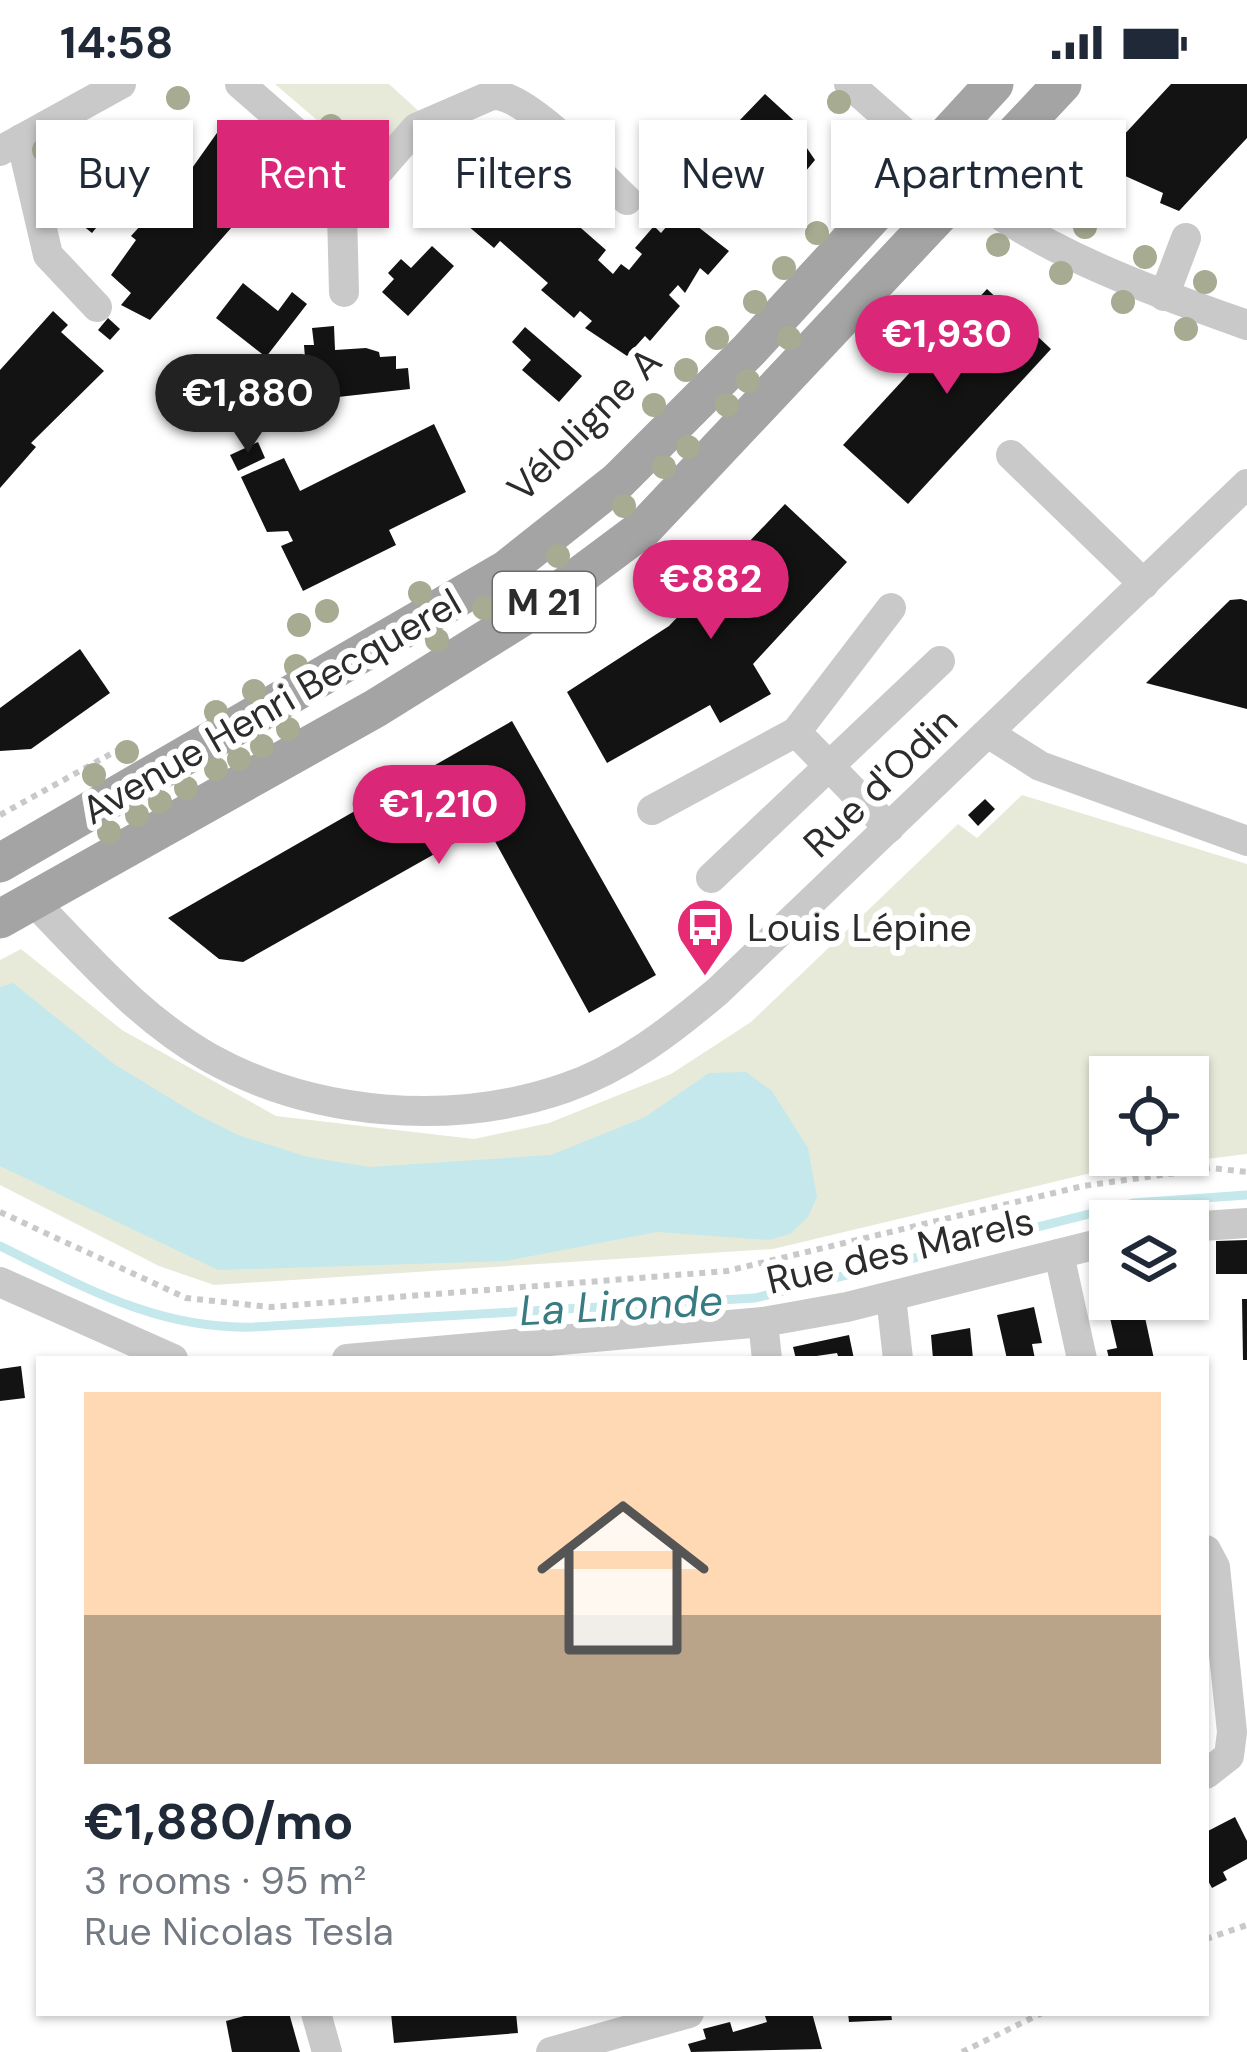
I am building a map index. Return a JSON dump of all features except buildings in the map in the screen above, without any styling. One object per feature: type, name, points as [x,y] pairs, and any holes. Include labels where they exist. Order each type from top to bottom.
[{"type":"main road","name":"Avenue Henri Becquerel","points":[[962,120],[994,84]]},
{"type":"main road","name":"Avenue Henri Becquerel","points":[[1028,120],[1062,84]]},
{"type":"main road","name":"Avenue Henri Becquerel","points":[[0,866],[507,569],[618,481],[862,228]]},
{"type":"main road","name":"Avenue Henri Becquerel","points":[[17,910],[376,708],[535,609],[645,527],[926,228]]},
{"type":"main road","points":[[0,866],[17,910]]},
{"type":"street","points":[[97,307],[47,254],[16,135],[122,84]]},
{"type":"street","points":[[240,84],[281,120]]},
{"type":"street","points":[[849,84],[890,120]]},
{"type":"street","points":[[389,161],[426,121],[502,94],[530,111],[627,200]]},
{"type":"street","points":[[342,228],[344,292]]},
{"type":"street","points":[[1027,228],[1164,296],[1247,325]]},
{"type":"street","points":[[1164,296],[1186,238]]},
{"type":"street","points":[[1011,455],[1144,584]]},
{"type":"street","name":"Rue d'Odin","points":[[17,910],[124,997],[209,1057],[282,1091],[331,1102],[460,1110],[564,1089],[667,1034],[1247,484]]},
{"type":"street","points":[[652,810],[796,732],[891,608]]},
{"type":"street","points":[[711,878],[940,661]]},
{"type":"street","points":[[796,732],[889,828]]},
{"type":"street","points":[[988,733],[1040,766],[1247,841]]},
{"type":"street","points":[[1209,1225],[1247,1223]]},
{"type":"street","name":"Rue des Marels","points":[[420,1356],[494,1353],[763,1322],[891,1297],[1089,1246]]},
{"type":"street","points":[[1059,1253],[1081,1356]]},
{"type":"street","points":[[0,1282],[166,1356]]},
{"type":"street","points":[[891,1297],[898,1356]]},
{"type":"street","points":[[763,1322],[767,1356]]},
{"type":"street","points":[[1209,1556],[1215,1567],[1232,1732],[1228,1756],[1209,1772]]},
{"type":"street","points":[[317,2016],[326,2052]]},
{"type":"street","points":[[551,2052],[678,2016]]},
{"type":"path","points":[[0,815],[123,747]]},
{"type":"path","points":[[0,1212],[186,1298],[270,1307],[727,1271],[1083,1186],[1172,1172],[1247,1172]]},
{"type":"path","points":[[1209,1938],[1247,1924]]},
{"type":"path","points":[[962,2052],[1036,2016]]},
{"type":"green space","points":[[275,84],[389,84],[423,115],[413,120],[389,151],[389,120],[317,120]]},
{"type":"green space","points":[[1022,795],[1247,864],[1247,1154],[1209,1159],[1209,1056],[1089,1056],[1089,1173],[773,1249],[214,1285],[159,1266],[0,1185],[0,960],[21,949],[122,1030],[276,1116],[474,1139],[549,1123],[671,1074],[751,1022],[958,824],[977,838]]},
{"type":"water","points":[[13,983],[114,1064],[196,1114],[238,1135],[308,1157],[370,1167],[551,1155],[645,1117],[709,1073],[746,1072],[772,1091],[808,1148],[817,1197],[808,1217],[790,1234],[769,1240],[657,1232],[506,1261],[218,1270],[0,1166],[0,987]]},
{"type":"waterway","name":"La Lironde","points":[[0,1246],[154,1314],[254,1327],[755,1298],[1133,1203],[1247,1195]]},
{"type":"place","name":"Louis Lépine","points":[[705,978]]}]
